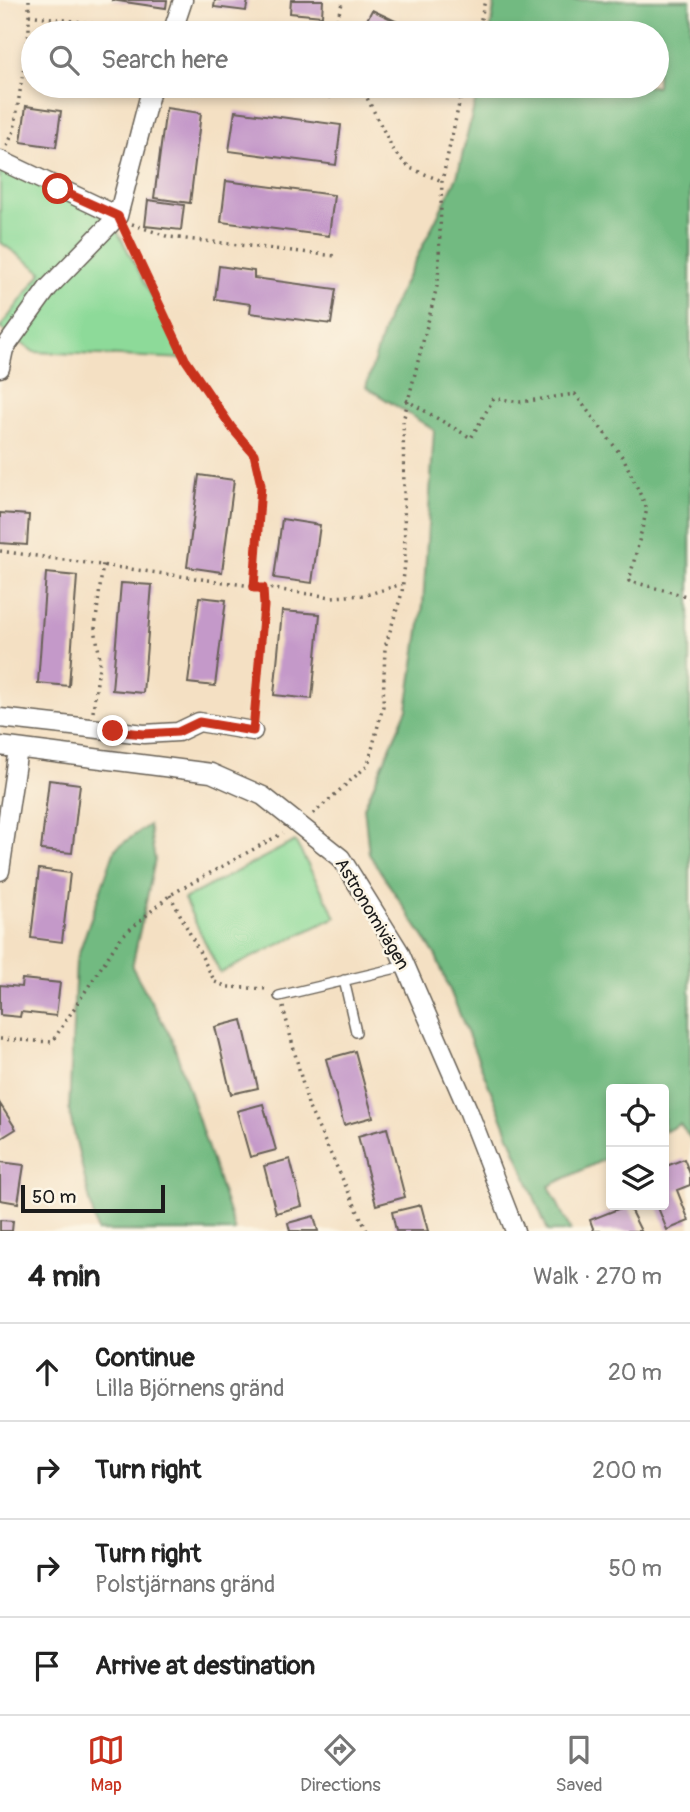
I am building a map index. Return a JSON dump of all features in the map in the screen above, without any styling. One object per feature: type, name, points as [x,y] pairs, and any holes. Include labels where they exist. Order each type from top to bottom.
[{"type":"street","points":[[176,21],[183,0]]},
{"type":"street","points":[[0,368],[4,349],[48,288],[118,216],[131,177],[149,98]]},
{"type":"street","points":[[0,160],[118,216]]},
{"type":"street","points":[[0,718],[144,734],[178,732],[199,722],[253,731]]},
{"type":"street","points":[[0,871],[9,748]]},
{"type":"street","name":"Astronomivägen","points":[[9,748],[211,773],[263,796],[341,858],[405,966],[468,1110],[515,1231]]},
{"type":"lane","points":[[279,993],[405,966]]},
{"type":"lane","points":[[344,980],[356,1032]]},
{"type":"path","points":[[28,21],[29,0]]},
{"type":"path","points":[[337,21],[343,0]]},
{"type":"path","points":[[481,21],[485,0]]},
{"type":"path","points":[[29,15],[74,21]]},
{"type":"path","points":[[0,160],[14,131],[21,77]]},
{"type":"path","points":[[331,98],[335,99]]},
{"type":"path","points":[[367,98],[395,153],[410,168],[442,181]]},
{"type":"path","points":[[0,1039],[52,1042],[121,937],[170,895],[301,824],[368,765],[383,706],[385,647],[402,584],[405,562],[403,421],[406,400],[425,341],[438,282],[442,181],[460,98]]},
{"type":"path","points":[[118,216],[147,232],[169,237],[336,256]]},
{"type":"path","points":[[118,216],[185,359],[232,428],[254,454],[261,485],[254,588]]},
{"type":"path","points":[[406,400],[471,438],[494,398],[521,402],[575,394],[624,459],[648,509],[629,581],[690,597]]},
{"type":"path","points":[[0,551],[103,563],[254,588],[331,597],[366,595],[402,584]]},
{"type":"path","points":[[92,728],[100,659],[95,628],[103,563]]},
{"type":"path","points":[[253,731],[264,606],[263,588]]},
{"type":"path","points":[[170,895],[215,982],[228,987],[279,993],[309,1108],[366,1231]]},
{"type":"green space","points":[[495,0],[690,0],[690,1138],[680,1124],[669,1130],[669,1084],[606,1084],[606,1158],[549,1186],[571,1231],[548,1231],[436,956],[369,854],[364,807],[407,709],[423,605],[434,430],[366,387],[389,313],[457,177],[476,98],[669,98],[669,21],[492,21]]},
{"type":"green space","points":[[0,161],[112,221],[185,359],[34,352],[0,328],[42,272],[0,242]]},
{"type":"green space","points":[[149,825],[155,860],[132,967],[172,1039],[235,1231],[97,1231],[69,1111],[76,961],[115,849]]},
{"type":"green space","points":[[295,841],[336,917],[220,973],[184,899]]},
{"type":"building","points":[[111,0],[167,0],[166,8]]},
{"type":"building","points":[[215,0],[248,0],[246,11],[214,7]]},
{"type":"building","points":[[291,0],[323,0],[322,16],[290,13]]},
{"type":"building","points":[[372,10],[395,21],[366,21]]},
{"type":"building","points":[[26,106],[61,111],[56,147],[21,142]]},
{"type":"building","points":[[166,108],[201,113],[190,203],[154,198]]},
{"type":"building","points":[[235,111],[341,125],[336,165],[229,151]]},
{"type":"building","points":[[226,181],[334,195],[329,236],[221,222]]},
{"type":"building","points":[[148,200],[184,205],[181,230],[145,226]]},
{"type":"building","points":[[219,266],[254,271],[254,278],[336,289],[331,324],[250,313],[251,304],[215,299]]},
{"type":"building","points":[[199,475],[234,480],[222,572],[187,567]]},
{"type":"building","points":[[0,513],[29,515],[27,545],[0,543]]},
{"type":"building","points":[[282,519],[320,525],[312,583],[274,578]]},
{"type":"building","points":[[46,573],[77,576],[69,686],[38,683]]},
{"type":"building","points":[[121,583],[152,585],[143,693],[112,690]]},
{"type":"building","points":[[199,597],[226,600],[215,686],[188,683]]},
{"type":"building","points":[[282,611],[320,614],[312,699],[274,695]]},
{"type":"building","points":[[49,780],[80,784],[72,853],[41,850]]},
{"type":"building","points":[[39,869],[70,873],[62,942],[31,938]]},
{"type":"building","points":[[22,979],[60,983],[56,1016],[21,1012],[20,1017],[0,1015],[0,985],[21,987]]},
{"type":"building","points":[[242,1020],[258,1088],[231,1094],[215,1027]]},
{"type":"building","points":[[355,1051],[373,1117],[344,1125],[326,1059]]},
{"type":"building","points":[[0,1104],[16,1129],[0,1139]]},
{"type":"building","points":[[263,1104],[276,1150],[250,1157],[237,1111]]},
{"type":"building","points":[[387,1128],[405,1197],[376,1205],[358,1136]]},
{"type":"building","points":[[290,1159],[302,1206],[276,1213],[264,1166]]},
{"type":"building","points":[[684,1159],[690,1174],[690,1185],[677,1190],[689,1221],[667,1230],[659,1210],[669,1210],[669,1165]]},
{"type":"building","points":[[0,1162],[24,1165],[18,1203],[0,1200]]},
{"type":"building","points":[[421,1205],[428,1231],[396,1231],[392,1212]]},
{"type":"building","points":[[615,1210],[630,1210],[641,1231],[594,1231],[590,1220]]},
{"type":"building","points":[[314,1216],[318,1231],[290,1231],[288,1223]]},
{"type":"building","points":[[0,1220],[13,1221],[12,1231],[0,1231]]},
{"type":"route","points":[[58,189],[118,216],[185,359],[232,428],[254,454],[260,475],[254,588],[263,588],[264,606],[253,731],[199,722],[178,732],[144,734],[113,731]]}]
